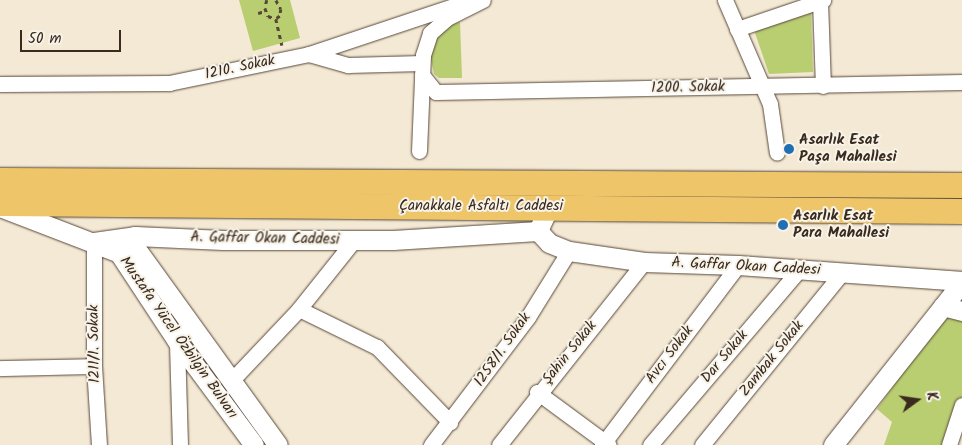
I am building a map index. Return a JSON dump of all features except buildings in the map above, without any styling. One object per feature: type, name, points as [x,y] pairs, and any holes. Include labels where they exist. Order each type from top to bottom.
[{"type":"highway","name":"Çanakkale Asfaltı Caddesi","points":[[0,180],[962,184]]},
{"type":"highway","name":"Çanakkale Asfaltı Caddesi","points":[[0,203],[962,210]]},
{"type":"street","points":[[419,151],[422,69],[430,33],[447,18],[483,0]]},
{"type":"street","points":[[725,0],[770,104],[777,154]]},
{"type":"street","points":[[737,29],[821,0],[823,86]]},
{"type":"street","name":"1210. Sokak","points":[[0,84],[169,83],[309,54],[462,1]]},
{"type":"street","points":[[309,54],[348,65],[422,69]]},
{"type":"street","name":"1200. Sokak","points":[[422,69],[436,92],[962,82]]},
{"type":"street","points":[[0,207],[94,242]]},
{"type":"street","points":[[538,232],[549,207]]},
{"type":"street","name":"A. Gaffar Okan Caddesi","points":[[130,245],[223,240],[354,240],[538,232],[549,243],[569,251],[644,262],[738,265],[962,282]]},
{"type":"street","points":[[231,381],[299,309],[354,240]]},
{"type":"street","name":"Mustafa Yücel Özbilgin Bulvarı","points":[[94,242],[130,245],[189,322],[278,445]]},
{"type":"street","name":"1211/1. Sokak","points":[[94,242],[94,366],[99,445]]},
{"type":"street","name":"Mustafa Yücel Özbilgin Bulvarı","points":[[130,245],[177,341],[254,445]]},
{"type":"street","name":"1258/1. Sokak","points":[[431,445],[528,317],[569,251]]},
{"type":"street","name":"Şahin Sokak","points":[[498,445],[537,392],[644,262]]},
{"type":"street","name":"Avcı Sokak","points":[[605,444],[738,265]]},
{"type":"street","name":"Dar Sokak","points":[[650,445],[800,269]]},
{"type":"street","name":"Zambak Sokak","points":[[702,445],[842,273]]},
{"type":"street","points":[[833,445],[962,282]]},
{"type":"street","points":[[943,306],[962,311]]},
{"type":"street","points":[[299,309],[377,347],[450,422]]},
{"type":"street","points":[[180,445],[177,341],[189,322]]},
{"type":"street","points":[[0,368],[94,366]]},
{"type":"street","points":[[537,392],[605,444]]},
{"type":"street","points":[[953,444],[962,405]]},
{"type":"path","points":[[267,0],[266,11],[268,16],[276,19]]},
{"type":"path","points":[[276,0],[281,7],[280,16],[276,19]]},
{"type":"path","points":[[281,7],[285,6]]},
{"type":"path","points":[[258,13],[266,11]]},
{"type":"path","points":[[276,19],[286,58]]},
{"type":"green space","points":[[239,0],[290,0],[300,38],[253,51]]},
{"type":"green space","points":[[811,10],[813,72],[769,74],[754,30]]},
{"type":"green space","points":[[460,22],[462,78],[439,78],[434,74],[429,49],[433,37],[446,26]]},
{"type":"green space","points":[[947,310],[962,320],[962,404],[950,445],[884,445],[892,422],[877,409]]},
{"type":"place","name":"Asarlık Esat Paşa Mahallesi","points":[[789,149]]},
{"type":"place","name":"Asarlık Esat Para Mahallesi","points":[[783,225]]}]
